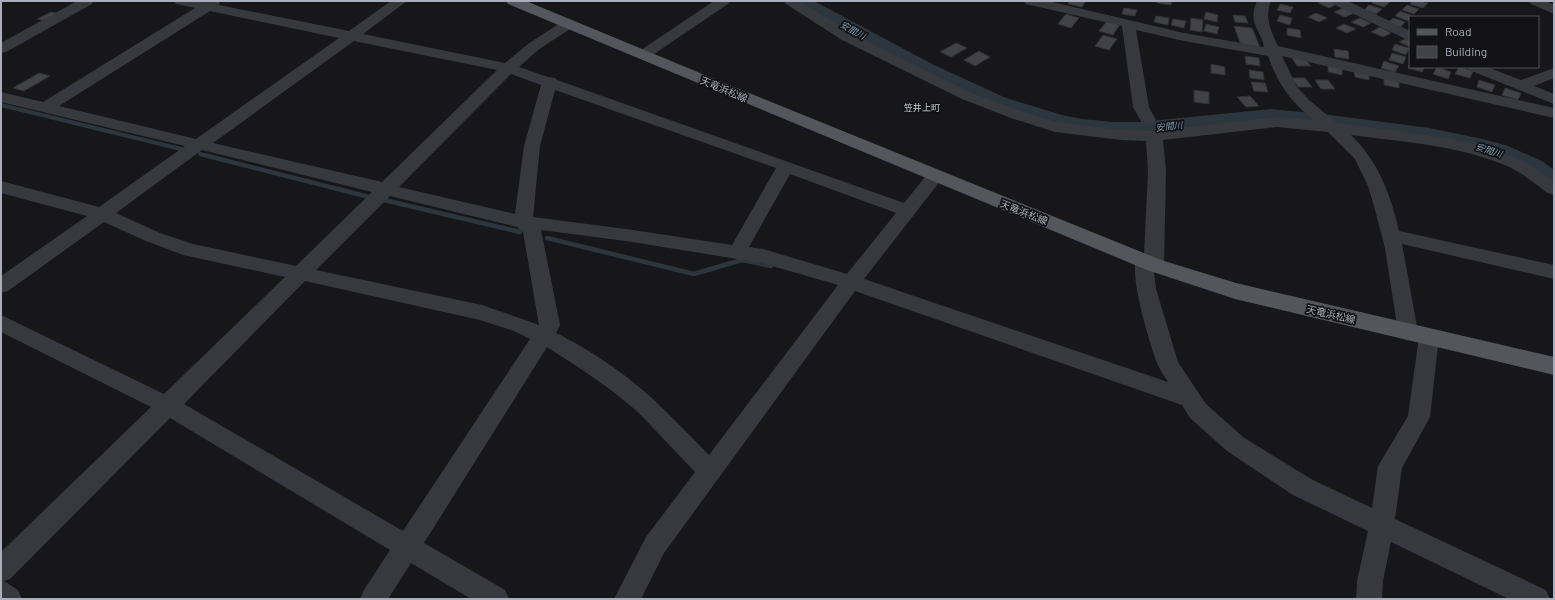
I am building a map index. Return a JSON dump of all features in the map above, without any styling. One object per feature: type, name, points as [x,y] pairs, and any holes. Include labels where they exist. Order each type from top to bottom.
[{"type":"main road","name":"天竜浜松線","points":[[513,1],[1149,263],[1235,291],[1554,366]]},
{"type":"street","points":[[1,49],[87,1]]},
{"type":"street","points":[[181,1],[212,4],[351,36],[508,68],[550,81],[907,210]]},
{"type":"street","points":[[1,286],[400,1]]},
{"type":"street","points":[[643,55],[723,1]]},
{"type":"street","points":[[791,1],[847,37],[967,96],[1055,127],[1115,135],[1151,128],[1277,122],[1332,127],[1448,144],[1478,150],[1514,163],[1554,189]]},
{"type":"street","points":[[1031,1],[1235,47],[1265,52],[1272,49],[1554,113]]},
{"type":"street","points":[[1264,1],[1261,8],[1261,25],[1285,80],[1294,94],[1355,149],[1368,166],[1376,185],[1391,235],[1418,335],[1419,418],[1390,466],[1382,525],[1370,581],[1369,599]]},
{"type":"street","points":[[1338,1],[1409,36]]},
{"type":"street","points":[[1536,1],[1554,10]]},
{"type":"street","points":[[46,107],[212,4]]},
{"type":"street","points":[[1,570],[508,68],[533,47],[568,24]]},
{"type":"street","points":[[1128,24],[1141,107],[1151,128],[1157,171],[1154,236],[1146,289],[1168,364],[1198,411],[1235,444],[1302,487],[1522,595]]},
{"type":"street","points":[[1476,68],[1554,99]]},
{"type":"street","points":[[1522,85],[1554,73]]},
{"type":"street","points":[[523,222],[532,146],[550,81]]},
{"type":"street","points":[[1,97],[200,145],[379,196],[523,222],[626,235],[763,256],[851,282],[1191,399]]},
{"type":"street","points":[[737,252],[786,166]]},
{"type":"street","points":[[627,599],[655,545],[851,282],[935,176]]},
{"type":"street","points":[[1,187],[102,214],[153,237],[190,250],[482,312],[521,326],[542,338],[565,348],[619,384],[646,406],[710,472]]},
{"type":"street","points":[[373,599],[550,325],[532,230],[523,222]]},
{"type":"street","points":[[1391,235],[1554,272]]},
{"type":"street","points":[[1,323],[167,405],[496,599]]},
{"type":"street","points":[[1,592],[9,599]]},
{"type":"building","points":[[1069,1],[1085,2],[1082,7],[1068,4]]},
{"type":"building","points":[[1158,1],[1172,1],[1171,5],[1157,3]]},
{"type":"building","points":[[1330,1],[1337,4],[1329,8],[1318,3]]},
{"type":"building","points":[[1374,1],[1390,2],[1384,7],[1372,3]]},
{"type":"building","points":[[1413,1],[1428,3],[1423,8],[1410,4]]},
{"type":"building","points":[[1280,4],[1293,7],[1290,13],[1277,10]]},
{"type":"building","points":[[1369,5],[1382,9],[1376,14],[1364,10]]},
{"type":"building","points":[[1407,5],[1419,9],[1414,14],[1402,10]]},
{"type":"building","points":[[1124,8],[1137,10],[1135,16],[1122,14]]},
{"type":"building","points":[[1343,8],[1354,13],[1345,17],[1334,12]]},
{"type":"building","points":[[1400,11],[1413,16],[1409,16],[1408,21],[1395,16]]},
{"type":"building","points":[[51,12],[60,14],[45,21],[37,19]]},
{"type":"building","points":[[1206,12],[1218,15],[1217,22],[1204,19]]},
{"type":"building","points":[[1316,13],[1327,18],[1319,22],[1308,17]]},
{"type":"building","points":[[1066,14],[1079,18],[1071,28],[1058,24]]},
{"type":"building","points":[[1233,15],[1245,16],[1248,23],[1235,22]]},
{"type":"building","points":[[1280,15],[1292,18],[1290,25],[1277,21]]},
{"type":"building","points":[[1156,16],[1169,18],[1168,25],[1154,22]]},
{"type":"building","points":[[1191,18],[1203,20],[1202,32],[1190,30]]},
{"type":"building","points":[[1360,18],[1371,23],[1363,27],[1351,22]]},
{"type":"building","points":[[1393,18],[1405,22],[1400,28],[1387,23]]},
{"type":"building","points":[[1173,19],[1186,21],[1184,28],[1171,25]]},
{"type":"building","points":[[1107,21],[1120,24],[1113,35],[1099,31]]},
{"type":"building","points":[[1206,24],[1219,27],[1217,34],[1204,31]]},
{"type":"building","points":[[1344,24],[1356,29],[1347,33],[1336,28]]},
{"type":"building","points":[[1234,26],[1252,28],[1260,47],[1241,45]]},
{"type":"building","points":[[1380,27],[1391,33],[1383,37],[1371,32]]},
{"type":"building","points":[[1287,28],[1300,30],[1301,38],[1287,35]]},
{"type":"building","points":[[1103,35],[1117,39],[1109,50],[1095,46]]},
{"type":"building","points":[[1407,38],[1409,39],[1409,47],[1399,42]]},
{"type":"building","points":[[956,43],[967,48],[951,57],[940,52]]},
{"type":"building","points":[[1395,44],[1409,48],[1406,55],[1392,50]]},
{"type":"building","points":[[1334,49],[1348,51],[1349,59],[1335,57]]},
{"type":"building","points":[[979,51],[990,57],[975,66],[964,60]]},
{"type":"building","points":[[1392,53],[1406,57],[1403,64],[1389,60]]},
{"type":"building","points":[[1245,56],[1259,58],[1260,66],[1246,64]]},
{"type":"building","points":[[1292,58],[1304,58],[1311,66],[1297,66]]},
{"type":"building","points":[[1384,61],[1399,66],[1395,72],[1381,68]]},
{"type":"building","points":[[1211,64],[1225,67],[1225,75],[1211,73]]},
{"type":"building","points":[[1328,64],[1342,67],[1342,75],[1328,72]]},
{"type":"building","points":[[1409,66],[1409,68],[1424,68],[1422,72],[1408,68]]},
{"type":"building","points":[[1436,68],[1451,72],[1448,79],[1433,74]]},
{"type":"building","points":[[1458,68],[1473,71],[1470,78],[1455,74]]},
{"type":"building","points":[[1354,69],[1369,72],[1369,80],[1355,77]]},
{"type":"building","points":[[1249,70],[1263,72],[1264,80],[1250,78]]},
{"type":"building","points":[[39,73],[50,76],[24,91],[13,88]]},
{"type":"building","points":[[1384,76],[1399,79],[1399,88],[1384,85]]},
{"type":"building","points":[[1292,78],[1305,78],[1312,87],[1298,87]]},
{"type":"building","points":[[1315,80],[1328,80],[1335,89],[1321,89]]},
{"type":"building","points":[[1479,80],[1495,85],[1492,92],[1477,87]]},
{"type":"building","points":[[1251,82],[1265,83],[1268,92],[1254,91]]},
{"type":"building","points":[[1505,88],[1521,93],[1518,100],[1502,95]]},
{"type":"building","points":[[1194,90],[1209,92],[1209,104],[1194,102]]},
{"type":"building","points":[[1250,96],[1259,106],[1246,107],[1237,97]]},
{"type":"waterway","name":"安間川","points":[[799,1],[924,69],[998,103],[1058,121],[1082,126],[1113,129],[1140,129],[1271,116],[1331,122],[1429,135],[1487,147],[1533,166],[1554,182]]},
{"type":"waterway","points":[[1,105],[181,149]]},
{"type":"waterway","points":[[200,154],[208,156]]},
{"type":"waterway","points":[[208,156],[212,157]]},
{"type":"waterway","points":[[208,156],[373,198]]},
{"type":"waterway","points":[[380,199],[520,232]]},
{"type":"waterway","points":[[547,238],[694,274],[742,260],[771,266]]},
{"type":"district","name":"笠井上町","points":[[922,107]]}]
